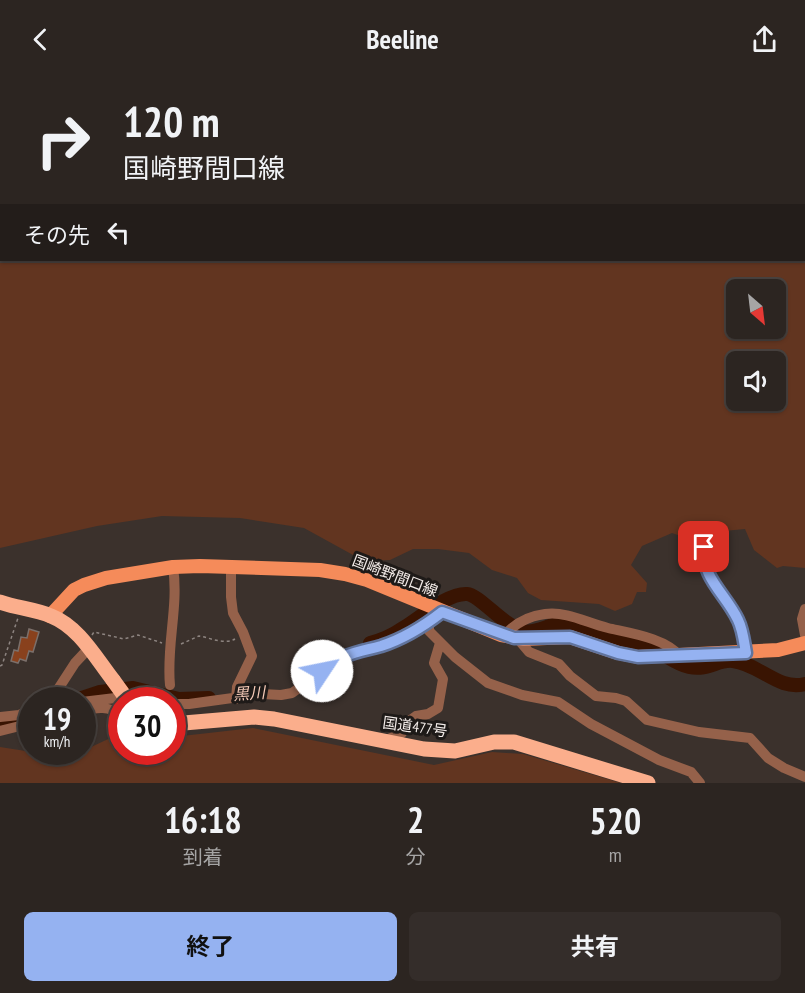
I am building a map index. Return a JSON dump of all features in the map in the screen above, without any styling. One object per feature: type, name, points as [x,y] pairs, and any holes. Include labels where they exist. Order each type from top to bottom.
[{"type":"highway","points":[[0,602],[50,615],[69,626],[118,687]]},
{"type":"highway","name":"国道477号","points":[[186,723],[254,717],[274,719],[424,749],[455,751],[494,742],[514,742],[648,783]]},
{"type":"main road","name":"国崎野間口線","points":[[50,615],[74,590],[106,578],[173,567],[320,570],[367,580],[434,609],[510,635],[570,637],[618,653],[650,658],[778,650],[805,643]]},
{"type":"street","points":[[704,547],[703,557],[709,576],[739,621],[746,653]]},
{"type":"street","points":[[170,685],[170,646],[175,594],[173,567]]},
{"type":"street","points":[[231,567],[233,613],[252,656],[237,687],[236,699]]},
{"type":"street","points":[[434,609],[429,622],[429,631],[455,657],[488,683],[522,695],[558,702],[591,724],[659,760],[691,772],[700,783]]},
{"type":"street","points":[[805,609],[802,619],[805,635]]},
{"type":"street","points":[[681,657],[675,650],[632,632],[607,628],[581,618],[547,614],[533,617],[520,622],[510,635],[529,652],[559,664],[582,687],[596,696],[626,701],[647,720],[656,723],[699,732],[750,738],[768,758],[783,768],[805,777]]},
{"type":"street","points":[[186,704],[262,694],[291,693],[334,661],[348,654],[395,641],[429,622]]},
{"type":"street","points":[[384,741],[402,732],[409,721],[416,716],[428,714],[438,708],[443,679],[434,663],[440,643]]},
{"type":"street","points":[[61,687],[75,663],[88,648]]},
{"type":"street","points":[[0,717],[18,715]]},
{"type":"street","points":[[0,731],[18,726]]},
{"type":"path","points":[[0,666],[3,665],[21,609]]},
{"type":"shaded area","points":[[0,261],[805,261],[805,568],[783,566],[777,568],[754,550],[745,529],[724,531],[715,548],[672,533],[642,546],[631,565],[647,583],[646,592],[637,592],[632,604],[615,611],[599,604],[541,600],[528,593],[517,578],[492,570],[469,553],[413,549],[390,560],[364,561],[304,528],[240,518],[162,516],[97,526],[0,548]]},
{"type":"shaded area","points":[[253,728],[434,765],[492,752],[523,754],[621,783],[0,783],[0,747],[18,750],[18,765],[96,765],[96,745],[108,739],[108,765],[186,765],[186,736]]},
{"type":"building","points":[[29,629],[39,632],[33,652],[29,651],[26,661],[20,659],[18,663],[11,661],[14,650],[18,651],[21,637],[27,638]]},
{"type":"waterway","name":"黒川","points":[[370,643],[395,633],[451,597],[467,594],[508,623],[524,631],[534,631],[559,624],[568,625],[594,635],[652,649],[689,667],[696,668],[733,661],[743,663],[786,684],[805,684]]},
{"type":"waterway","name":"黒川","points":[[96,693],[133,688],[179,699],[209,698]]},
{"type":"waterway","name":"黒川","points":[[0,724],[18,722]]},
{"type":"route","points":[[322,671],[334,661],[348,654],[395,641],[442,612],[514,638],[570,637],[618,653],[638,657],[746,653],[739,621],[709,576],[703,557],[704,547]]}]
